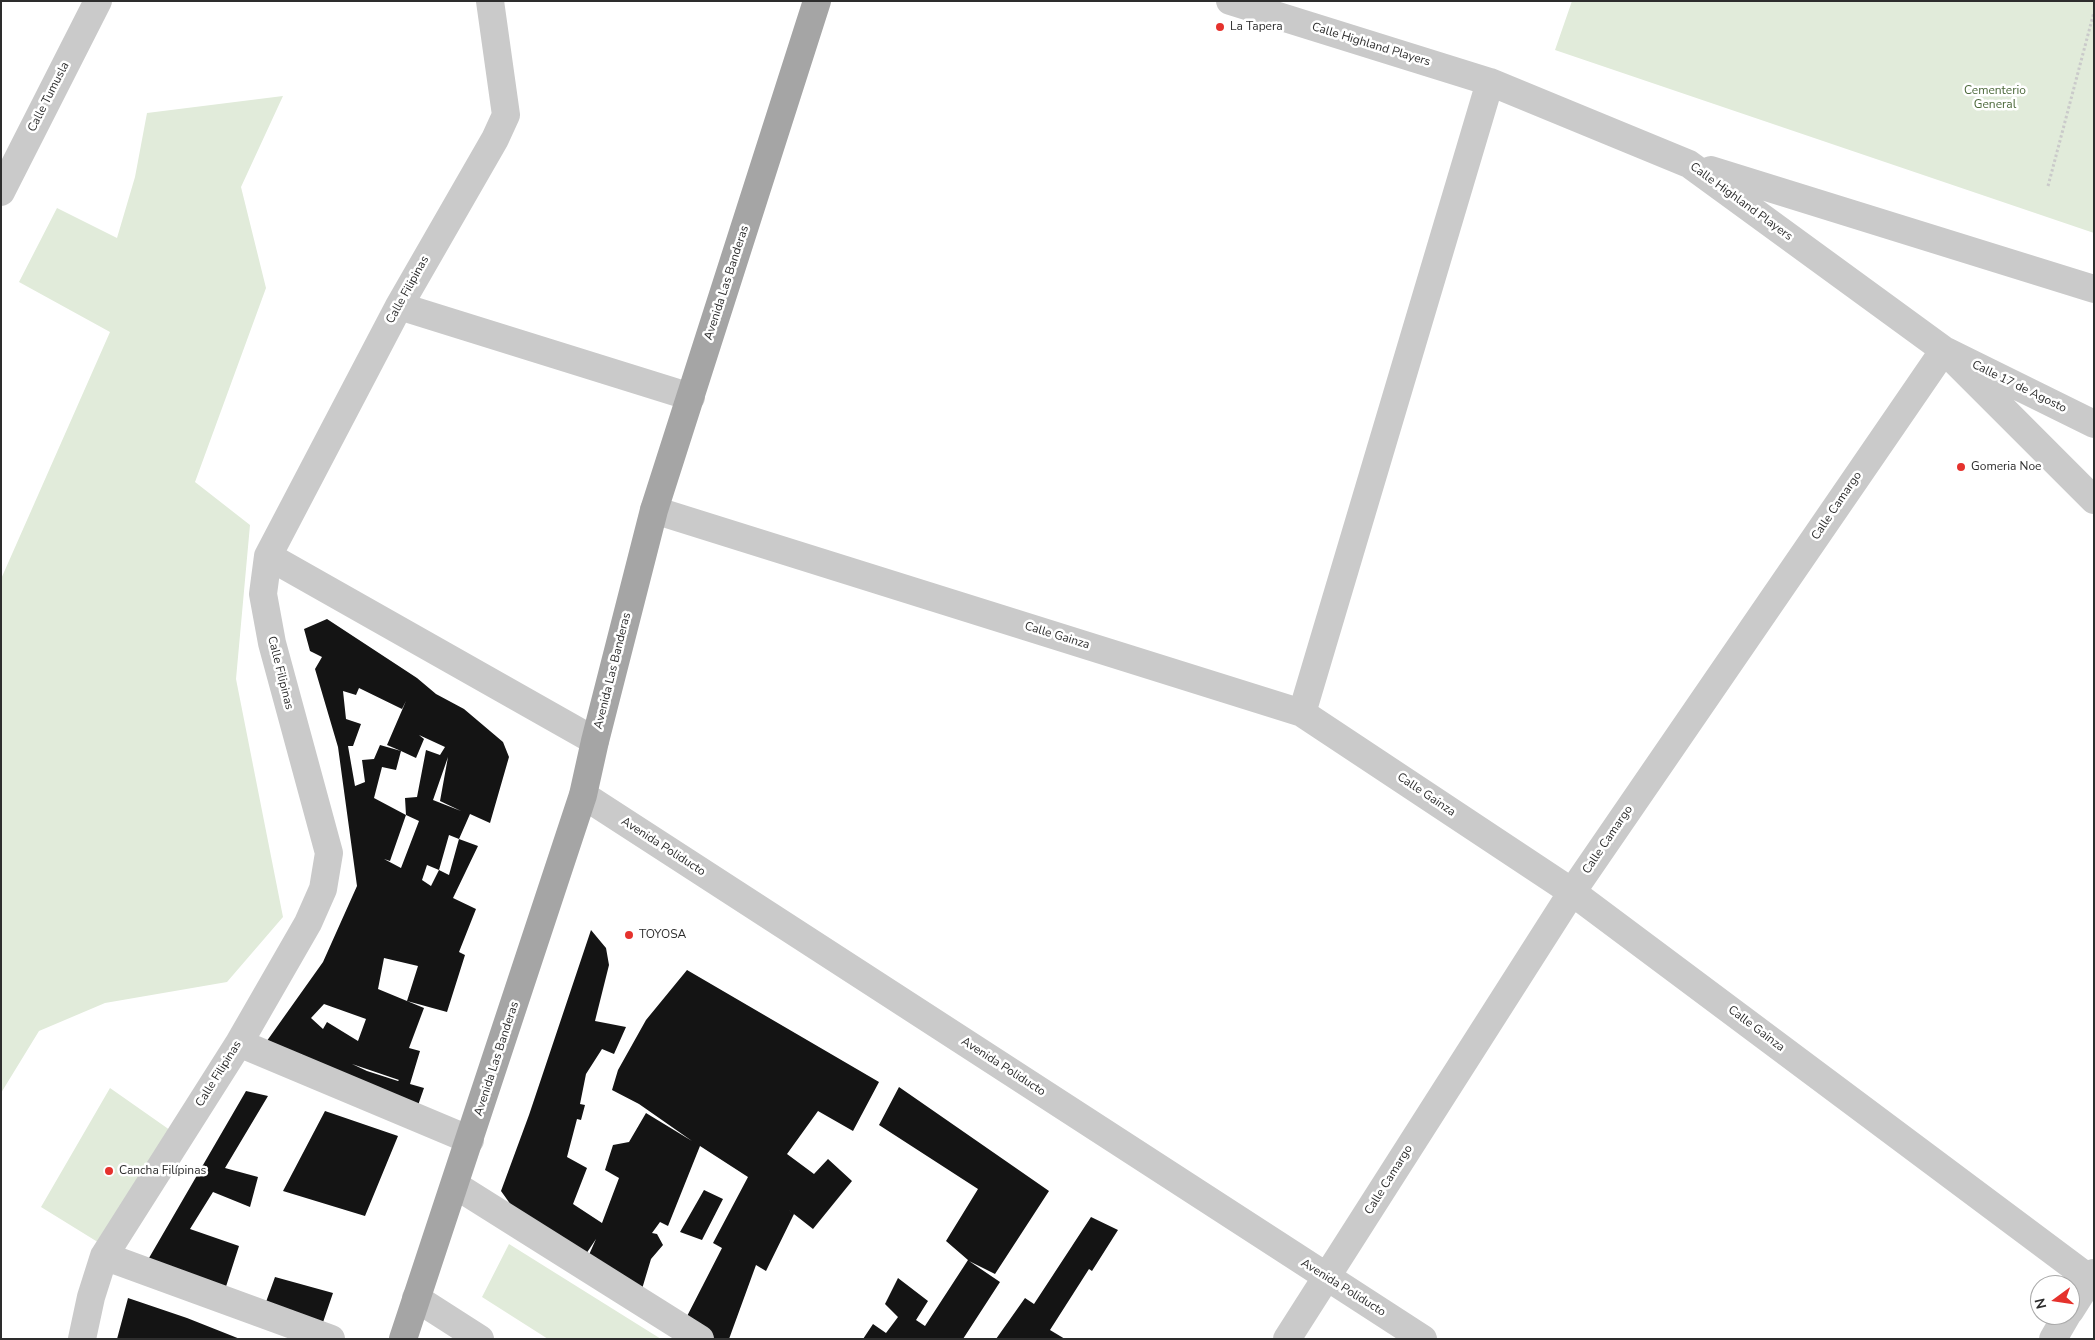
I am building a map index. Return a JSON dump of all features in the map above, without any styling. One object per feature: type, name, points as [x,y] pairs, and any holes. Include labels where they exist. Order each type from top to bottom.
[{"type":"main road","name":"Avenida Las Banderas","points":[[403,1339],[583,795],[594,741],[654,510],[817,1]]},
{"type":"street","name":"Calle Tumusla","points":[[1,192],[98,1]]},
{"type":"street","name":"Calle Filipinas","points":[[82,1339],[91,1297],[104,1256],[239,1043],[308,923],[323,889],[328,853],[272,643],[263,594],[268,556],[399,306],[495,139],[506,116],[490,1]]},
{"type":"street","name":"Calle Highland Players","points":[[1230,1],[1490,82],[1689,164],[1944,350],[2094,500]]},
{"type":"street","points":[[1302,714],[1490,82]]},
{"type":"street","points":[[1689,164],[2094,289]]},
{"type":"street","points":[[399,306],[691,397]]},
{"type":"street","name":"Calle 17 de Agosto","points":[[1944,350],[2094,424]]},
{"type":"street","name":"Calle Camargo","points":[[1287,1339],[1572,892],[1944,350]]},
{"type":"street","name":"Calle Gainza","points":[[654,510],[1302,714],[1572,892],[2092,1278]]},
{"type":"street","points":[[268,556],[594,741]]},
{"type":"street","name":"Avenida Poliducto","points":[[583,795],[1423,1339]]},
{"type":"street","points":[[239,1043],[470,1140]]},
{"type":"street","points":[[455,1185],[700,1339]]},
{"type":"street","points":[[104,1256],[332,1339]]},
{"type":"street","points":[[2080,1296],[2092,1278]]},
{"type":"street","points":[[416,1298],[480,1339]]},
{"type":"street","points":[[2053,1339],[2061,1325]]},
{"type":"path","points":[[2048,186],[2094,12]]},
{"type":"green space","name":"Cementerio General","points":[[1572,1],[2094,1],[2094,233],[1555,50]]},
{"type":"green space","points":[[283,96],[241,187],[266,288],[195,482],[250,525],[236,679],[283,917],[227,982],[105,1003],[39,1031],[1,1093],[1,579],[110,332],[19,282],[57,208],[117,238],[135,177],[147,113]]},
{"type":"green space","name":"Cancha Filípinas","points":[[110,1088],[177,1135],[109,1249],[41,1207]]},
{"type":"green space","points":[[509,1244],[661,1339],[548,1339],[482,1297]]},
{"type":"building","points":[[327,619],[417,678],[436,694],[464,709],[503,742],[509,757],[490,823],[470,814],[459,839],[478,846],[453,898],[476,909],[459,952],[465,955],[447,1012],[407,1001],[424,1008],[409,1048],[420,1051],[410,1084],[424,1088],[414,1117],[259,1052],[323,962],[357,886],[338,747],[315,669],[322,657],[310,651],[304,629]],"holes":[[[359,688],[402,709],[406,701],[387,745],[401,751],[380,745],[374,759],[362,760],[365,782],[355,786],[348,746],[353,746],[361,724],[346,719],[343,691],[356,695]],[[419,735],[445,747],[440,755],[426,750],[417,797],[405,798],[406,815],[374,798],[382,767],[396,770],[401,751],[416,758],[424,739]],[[448,757],[440,801],[461,811],[433,800]],[[406,815],[419,821],[401,868],[384,859],[390,861]],[[449,835],[459,839],[449,875],[439,870]],[[427,865],[439,870],[431,886],[422,880]],[[384,958],[418,966],[407,1001],[378,989]],[[324,1004],[366,1019],[358,1041],[327,1022],[323,1029],[311,1018]],[[352,1064],[399,1080],[367,1071]]]},
{"type":"building","points":[[591,930],[606,948],[609,965],[595,1021],[626,1027],[614,1054],[602,1049],[586,1074],[580,1104],[585,1105],[581,1120],[577,1119],[567,1157],[587,1168],[573,1204],[602,1223],[619,1178],[605,1170],[613,1145],[629,1142],[646,1113],[692,1141],[639,1104],[612,1090],[618,1070],[646,1020],[687,970],[879,1082],[853,1131],[818,1111],[787,1154],[814,1174],[828,1159],[852,1181],[813,1229],[794,1214],[766,1271],[756,1265],[729,1339],[705,1339],[683,1324],[722,1248],[713,1243],[748,1177],[700,1146],[668,1226],[660,1222],[652,1233],[657,1234],[663,1245],[651,1259],[642,1289],[588,1257],[596,1239],[586,1254],[511,1205],[501,1191],[529,1115]]},
{"type":"building","points":[[899,1087],[1049,1191],[995,1274],[969,1261],[1000,1282],[963,1339],[863,1339],[873,1324],[886,1333],[898,1317],[885,1304],[898,1278],[928,1301],[916,1320],[925,1326],[968,1260],[946,1241],[978,1189],[879,1125]]},
{"type":"building","points":[[246,1091],[268,1096],[225,1168],[258,1177],[250,1207],[213,1192],[190,1229],[239,1246],[222,1299],[142,1270]]},
{"type":"building","points":[[325,1111],[398,1136],[365,1216],[283,1191]]},
{"type":"building","points":[[704,1190],[723,1199],[702,1240],[680,1232]]},
{"type":"building","points":[[1091,1217],[1118,1230],[1092,1271],[1089,1269],[1050,1330],[1065,1339],[996,1339],[1025,1298],[1034,1304]]},
{"type":"building","points":[[275,1277],[333,1293],[319,1334],[262,1313]]},
{"type":"building","points":[[128,1298],[187,1318],[240,1339],[117,1339]]},
{"type":"place","name":"La Tapera","points":[[1220,27]]},
{"type":"place","name":"Gomeria Noe","points":[[1961,467]]},
{"type":"place","name":"TOYOSA","points":[[629,935]]},
{"type":"place","name":"Cancha Filípinas","points":[[109,1171]]}]
